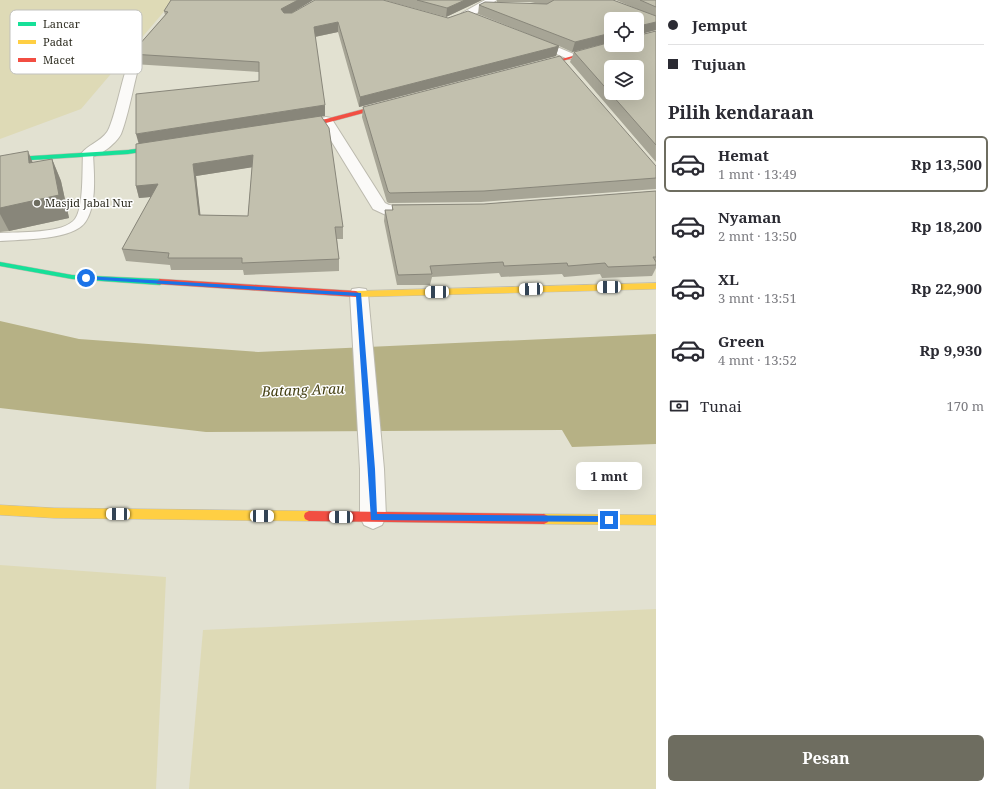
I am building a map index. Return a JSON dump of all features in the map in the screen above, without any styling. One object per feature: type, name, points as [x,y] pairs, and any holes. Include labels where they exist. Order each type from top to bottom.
[{"type":"street","points":[[492,0],[463,17],[502,28]]},
{"type":"street","points":[[481,6],[503,8]]},
{"type":"street","points":[[523,36],[566,59],[569,71]]},
{"type":"street","points":[[523,70],[604,49]]},
{"type":"street","points":[[88,154],[102,145],[114,133],[131,74]]},
{"type":"street","points":[[287,127],[326,120],[402,101]]},
{"type":"street","points":[[326,120],[381,208],[386,210],[433,209]]},
{"type":"street","points":[[0,160],[172,146]]},
{"type":"street","points":[[0,264],[72,277],[359,294],[656,286]]},
{"type":"street","points":[[359,294],[372,469],[373,517]]},
{"type":"street","points":[[0,510],[54,513],[656,520]]},
{"type":"lane","points":[[0,237],[67,230],[78,224],[83,217],[88,154]]},
{"type":"shaded area","points":[[0,0],[173,1],[142,37],[142,10],[10,10],[10,74],[111,74],[81,109],[0,139]]},
{"type":"shaded area","points":[[0,565],[166,577],[156,789],[0,789]]},
{"type":"shaded area","points":[[656,609],[656,789],[189,789],[203,630]]},
{"type":"water","name":"Batang Arau","points":[[0,321],[79,339],[258,352],[656,334],[656,444],[572,447],[562,430],[206,432],[0,408]]},
{"type":"building","points":[[171,0],[298,0],[281,9],[284,13],[292,13],[315,0],[383,0],[448,18],[468,11],[559,46],[360,97],[338,22],[314,27],[325,105],[136,134],[136,94],[259,81],[259,62],[142,55],[142,42],[168,12],[164,11]]},
{"type":"building","points":[[417,0],[465,0],[447,8]]},
{"type":"building","points":[[554,0],[613,0],[656,16],[656,22],[644,25],[644,12],[604,12],[604,35],[575,42],[479,5],[485,2],[547,4]]},
{"type":"building","points":[[640,0],[656,0],[656,7]]},
{"type":"building","points":[[656,31],[656,145],[616,100],[644,100],[644,60],[604,60],[604,86],[574,52],[604,44],[604,52],[644,52],[644,34]]},
{"type":"building","points":[[560,56],[656,166],[656,178],[484,191],[390,193],[388,191],[363,107]]},
{"type":"building","points":[[321,116],[329,128],[343,227],[335,227],[339,259],[242,263],[242,258],[168,258],[169,253],[122,249],[158,184],[136,186],[136,144]],"holes":[[[253,155],[248,216],[199,215],[193,164]]]},
{"type":"building","points":[[28,151],[29,163],[52,159],[59,195],[0,208],[0,156]]},
{"type":"building","points":[[656,191],[656,257],[653,257],[656,265],[608,267],[605,263],[568,266],[567,263],[504,266],[503,262],[430,266],[432,274],[398,275],[385,210],[393,210],[392,205],[484,204]]},
{"type":"traffic: fast","points":[[0,160],[128,152],[165,147]]},
{"type":"traffic: fast","points":[[0,264],[72,277],[160,282]]},
{"type":"traffic: slow","points":[[356,294],[656,286]]},
{"type":"traffic: slow","points":[[0,510],[54,513],[309,516]]},
{"type":"traffic: slow","points":[[544,519],[656,520]]},
{"type":"traffic: jam","points":[[535,67],[604,48]]},
{"type":"traffic: jam","points":[[294,126],[326,121],[391,104]]},
{"type":"traffic: jam","points":[[160,282],[356,294]]},
{"type":"traffic: jam","points":[[309,516],[544,519]]},
{"type":"place","name":"Masjid Jabal Nur","points":[[37,203]]},
{"type":"route","points":[[86,278],[359,294],[372,469],[373,517],[609,520]]}]
